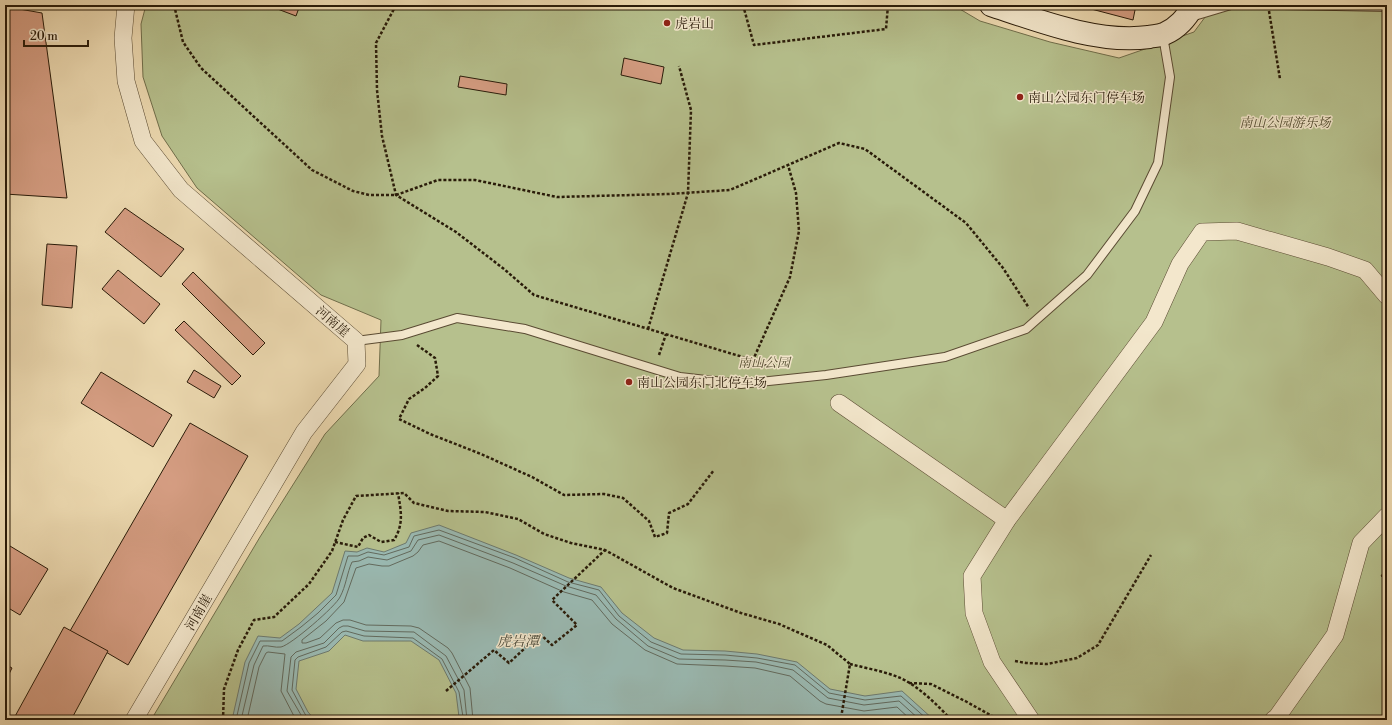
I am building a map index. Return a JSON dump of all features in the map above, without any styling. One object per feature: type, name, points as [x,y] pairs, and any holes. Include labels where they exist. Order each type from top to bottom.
[{"type":"street","name":"河南崖","points":[[126,5],[123,38],[126,81],[143,141],[181,190],[356,341],[356,364],[304,432],[134,720]]},
{"type":"street","points":[[991,5],[1044,22],[1097,35],[1134,39],[1162,35],[1176,27],[1189,12]]},
{"type":"street","points":[[1031,720],[992,662],[974,613],[972,576],[1007,520],[1154,322],[1180,264],[1202,232],[1237,231],[1328,257],[1365,270],[1387,296]]},
{"type":"street","points":[[839,403],[1007,520]]},
{"type":"street","points":[[1273,720],[1277,717],[1335,634],[1362,543],[1387,516]]},
{"type":"lane","points":[[1189,12],[1231,5]]},
{"type":"lane","points":[[1284,5],[1387,7]]},
{"type":"lane","points":[[356,341],[402,335],[457,318],[525,329],[680,377],[741,384],[826,375],[945,357],[1026,328],[1087,275],[1135,211],[1158,163],[1170,77],[1162,35]]},
{"type":"path","points":[[174,5],[183,42],[201,68],[312,170],[353,191],[369,195],[396,195],[438,180],[476,180],[557,197],[688,193],[730,190],[839,143],[865,149],[966,223],[1003,268],[1036,320]]},
{"type":"path","points":[[396,5],[376,43],[377,90],[382,136],[396,195],[456,232],[504,269],[534,295],[754,360],[790,277],[799,231],[796,193],[788,165]]},
{"type":"path","points":[[426,5],[429,7],[457,7],[463,5]]},
{"type":"path","points":[[743,5],[754,45],[886,29],[888,5]]},
{"type":"path","points":[[1268,5],[1280,80]]},
{"type":"path","points":[[648,329],[688,193],[691,110],[679,66]]},
{"type":"path","points":[[654,369],[666,334]]},
{"type":"path","points":[[402,335],[435,358],[438,376],[425,388],[409,399],[399,419],[430,434],[481,454],[532,477],[564,495],[604,494],[624,498],[649,521],[655,537],[667,533],[669,513],[688,504],[714,470]]},
{"type":"path","points":[[335,542],[358,547],[363,538],[369,535],[381,542],[394,540],[400,531],[402,518],[398,493]]},
{"type":"path","points":[[223,720],[224,689],[238,650],[254,620],[274,617],[309,584],[332,551],[343,520],[356,496],[398,493],[404,493],[414,503],[448,511],[485,512],[518,519],[544,534],[571,543],[605,550],[673,588],[741,613],[779,624],[827,645],[850,664],[899,677],[920,690],[951,720]]},
{"type":"path","points":[[446,691],[494,650],[508,663],[540,634],[552,645],[577,625],[552,600],[605,550]]},
{"type":"path","points":[[1013,660],[1026,663],[1047,664],[1077,658],[1098,645],[1151,555]]},
{"type":"path","points":[[846,720],[841,718],[850,664]]},
{"type":"path","points":[[906,682],[931,684],[999,720]]},
{"type":"green space","name":"南山公园","points":[[146,5],[953,5],[980,21],[1050,42],[1119,58],[1194,32],[1214,5],[1387,5],[1387,720],[151,720],[260,537],[325,434],[379,376],[381,320],[321,295],[197,188],[162,136],[143,77],[141,24]]},
{"type":"water","name":"虎岩潭","points":[[439,525],[516,555],[569,578],[601,587],[622,613],[654,638],[683,650],[725,651],[757,654],[797,662],[830,689],[865,696],[902,691],[934,720],[457,720],[459,717],[456,693],[439,660],[411,641],[363,641],[345,635],[329,651],[299,661],[296,689],[308,712],[315,720],[232,720],[245,662],[258,636],[280,638],[299,624],[332,593],[345,551],[357,552],[367,548],[384,552],[406,543],[411,533]]},
{"type":"building","points":[[267,5],[300,5],[296,16]]},
{"type":"building","points":[[1076,5],[1136,5],[1133,20]]},
{"type":"building","points":[[8,7],[42,13],[67,198],[5,194],[5,32]]},
{"type":"building","points":[[624,58],[664,67],[661,84],[621,75]]},
{"type":"building","points":[[460,76],[507,84],[506,95],[458,87]]},
{"type":"building","points":[[125,208],[184,249],[161,277],[105,232]]},
{"type":"building","points":[[47,244],[77,246],[72,308],[42,305]]},
{"type":"building","points":[[118,270],[160,304],[144,324],[102,289]]},
{"type":"building","points":[[193,272],[265,343],[253,355],[182,284]]},
{"type":"building","points":[[184,321],[241,376],[232,385],[175,330]]},
{"type":"building","points":[[194,370],[221,386],[214,398],[187,382]]},
{"type":"building","points":[[101,372],[172,415],[153,447],[81,403]]},
{"type":"building","points":[[190,423],[248,456],[128,665],[70,631]]},
{"type":"building","points":[[5,543],[48,569],[20,615],[5,606]]},
{"type":"building","points":[[1387,567],[1387,580],[1381,576]]},
{"type":"building","points":[[64,627],[108,651],[71,720],[13,720]]},
{"type":"building","points":[[5,664],[12,668],[5,682]]},
{"type":"place","name":"虎岩山","points":[[667,23]]},
{"type":"place","name":"南山公园东门停车场","points":[[1020,97]]},
{"type":"place","name":"南山公园东门北停车场","points":[[629,382]]},
{"type":"park label","name":"南山公园游乐场","points":[[1285,122]]}]
